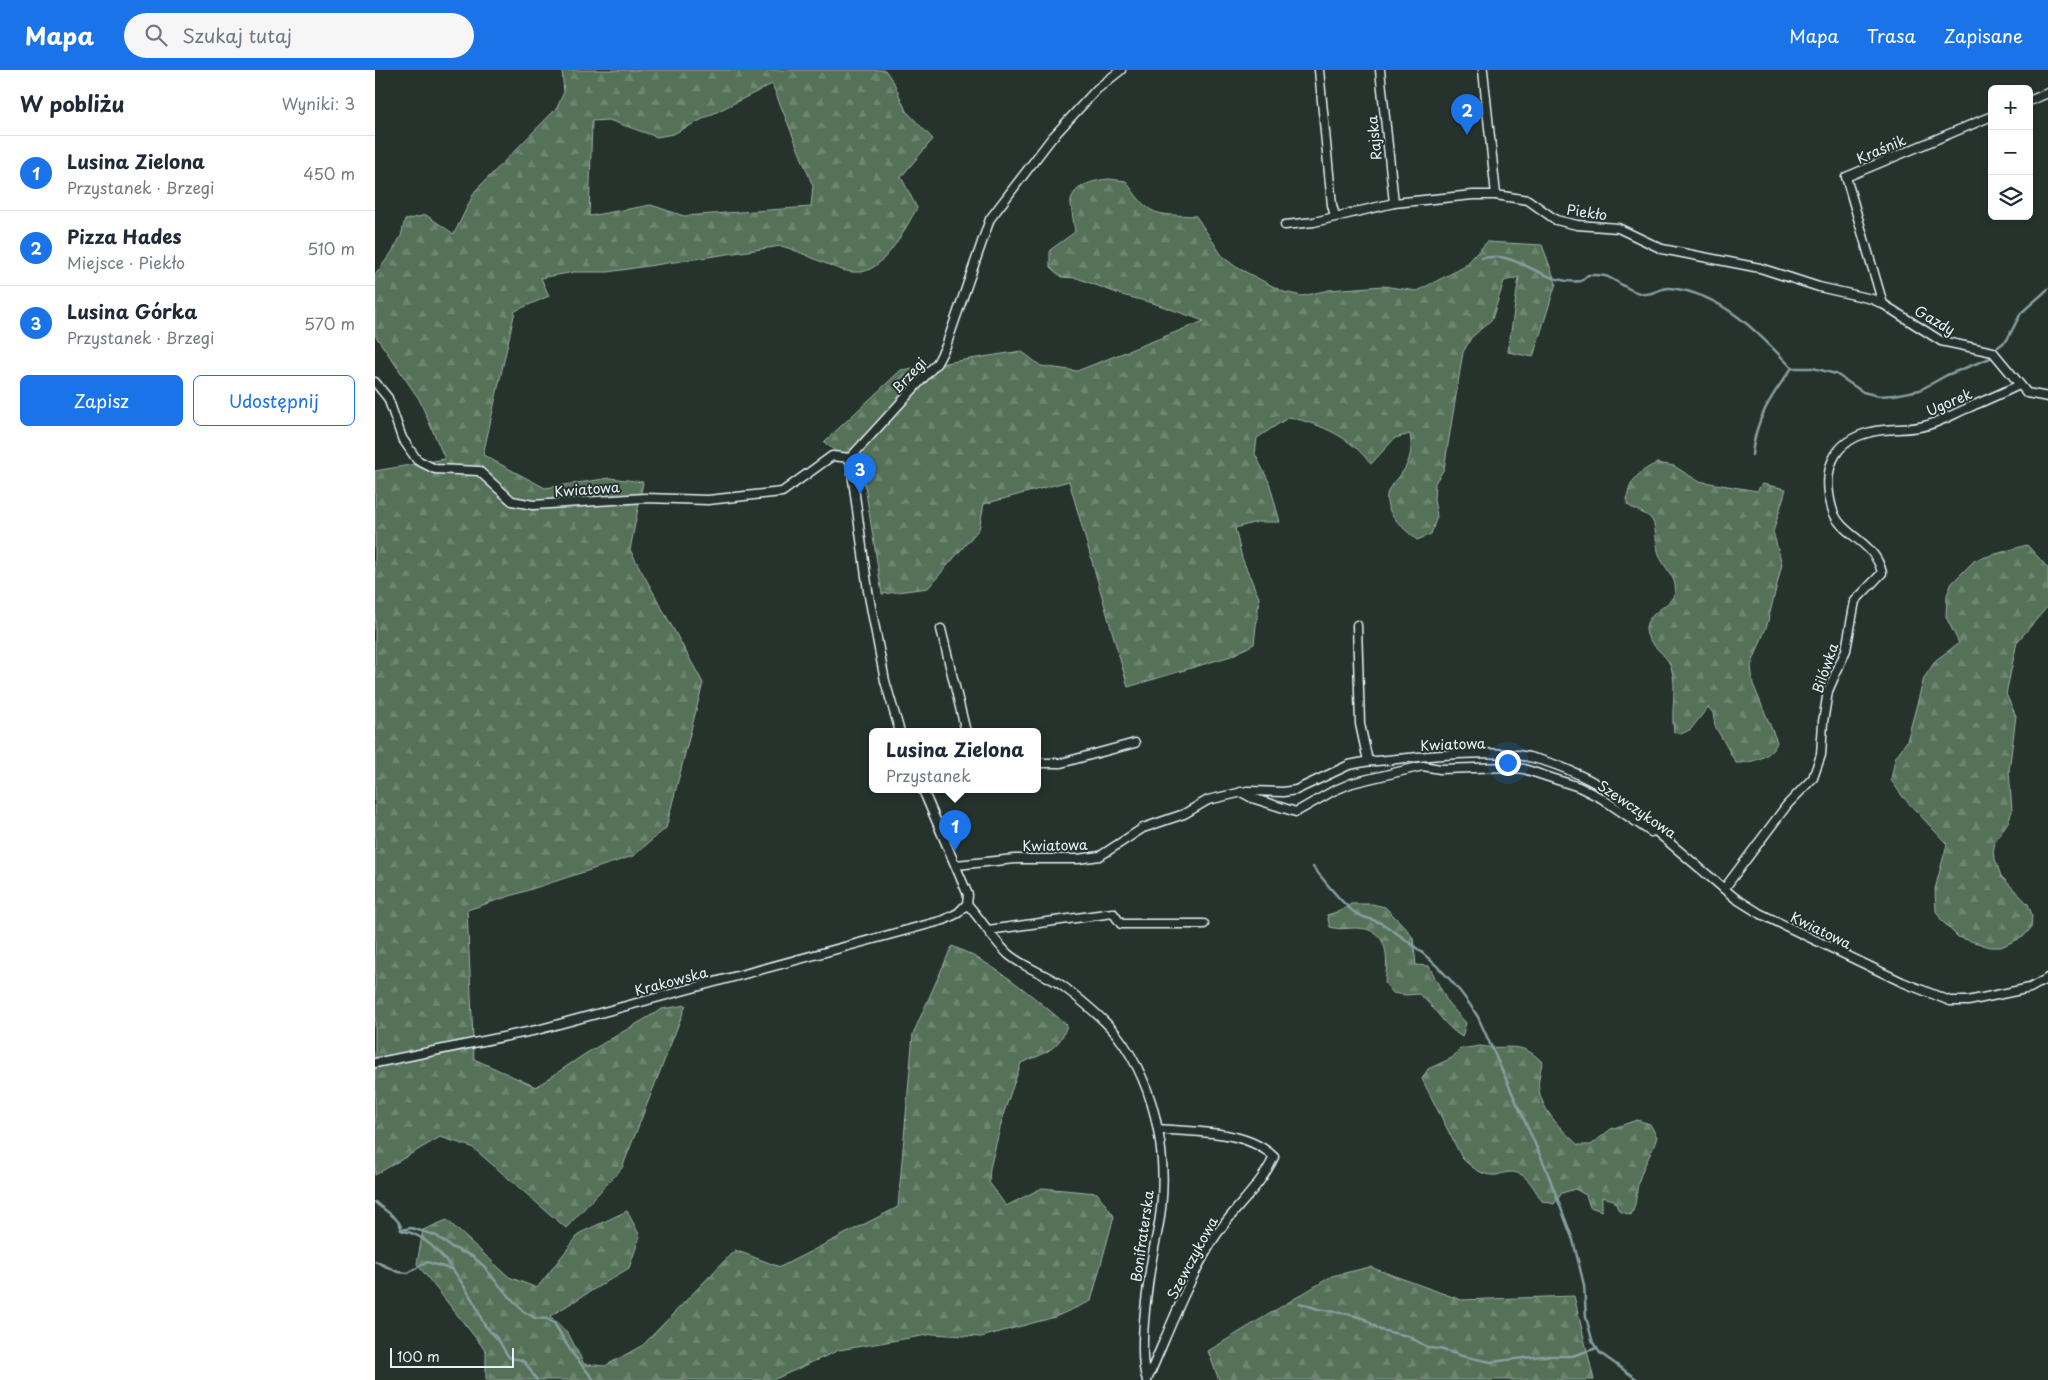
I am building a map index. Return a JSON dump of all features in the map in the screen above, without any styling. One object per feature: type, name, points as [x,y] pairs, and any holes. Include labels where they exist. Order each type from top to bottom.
[{"type":"street","name":"Brzegi","points":[[850,458],[937,363],[946,346],[989,219],[1051,139],[1097,89],[1121,70]]},
{"type":"street","points":[[1319,70],[1331,205],[1335,216]]},
{"type":"street","name":"Rajska","points":[[1380,70],[1394,203]]},
{"type":"street","points":[[1483,70],[1496,195]]},
{"type":"street","points":[[2033,99],[2048,93]]},
{"type":"street","name":"Kraśnik","points":[[1883,304],[1846,177],[1988,118]]},
{"type":"street","name":"Piekło","points":[[1285,225],[1313,222],[1394,203],[1473,195],[1496,195],[1528,200],[1556,220],[1577,225],[1618,228],[1662,249],[1760,268],[1819,287],[1883,304]]},
{"type":"street","name":"Gazdy","points":[[1883,304],[1941,341],[1993,352],[2027,393],[2048,397]]},
{"type":"street","name":"Kwiatowa","points":[[375,382],[389,398],[402,438],[417,460],[435,470],[479,471],[512,500],[533,505],[645,498],[708,500],[781,492],[832,456],[850,458]]},
{"type":"street","name":"Ugorek","points":[[1834,454],[1859,436],[1871,432],[1927,426],[2019,385]]},
{"type":"street","name":"Bilówka","points":[[1724,889],[1787,805],[1813,778],[1821,755],[1828,691],[1846,650],[1855,601],[1882,573],[1879,561],[1873,551],[1835,518],[1831,507],[1828,468],[1834,454]]},
{"type":"street","points":[[850,458],[868,591],[885,681],[899,728]]},
{"type":"street","points":[[1357,626],[1360,724],[1369,761]]},
{"type":"street","points":[[941,629],[965,728]]},
{"type":"street","points":[[1041,763],[1061,763],[1135,743]]},
{"type":"street","name":"Kwiatowa","points":[[956,865],[1015,858],[1078,859],[1099,856],[1143,828],[1184,814],[1207,800],[1241,792],[1296,790],[1349,765],[1369,761],[1482,755],[1528,757],[1585,776],[1606,789],[1724,889],[1759,913],[1903,982],[1950,1001],[1968,1001],[2030,988],[2048,978]]},
{"type":"street","name":"Szewczykowa","points":[[1241,792],[1253,798],[1296,812],[1351,783],[1410,768],[1423,766],[1440,769],[1509,767],[1524,769],[1583,788],[1678,849]]},
{"type":"street","points":[[924,793],[968,895],[967,904]]},
{"type":"street","name":"Bonifraterska","points":[[967,904],[998,944],[1010,955],[1062,986],[1116,1034],[1146,1086],[1158,1129],[1162,1200],[1149,1276],[1146,1307],[1144,1357],[1147,1380]]},
{"type":"street","name":"Krakowska","points":[[375,1063],[537,1030],[944,920],[958,913],[967,904]]},
{"type":"street","points":[[988,930],[1113,913],[1121,924],[1204,924]]},
{"type":"street","name":"Szewczykowa","points":[[1147,1380],[1212,1242],[1228,1217],[1256,1186],[1274,1157],[1261,1145],[1236,1137],[1158,1129]]},
{"type":"green space","points":[[562,70],[885,70],[894,83],[906,111],[933,139],[901,177],[917,208],[894,246],[878,264],[869,269],[856,272],[835,268],[781,246],[608,272],[574,272],[541,278],[549,296],[515,311],[483,455],[545,488],[610,478],[643,482],[630,550],[703,683],[666,828],[633,856],[467,910],[474,1059],[536,1087],[585,1054],[662,1009],[686,1005],[622,1168],[566,1228],[472,1147],[440,1137],[375,1175],[375,471],[445,459],[419,399],[375,335],[375,275],[401,236],[405,220],[426,215],[454,234],[475,191],[557,108],[564,92]],"holes":[[[772,84],[813,186],[811,207],[684,216],[651,205],[589,216],[592,121],[609,120],[657,137],[673,134]]]},
{"type":"green space","points":[[1109,179],[1126,181],[1141,202],[1155,212],[1196,216],[1223,257],[1236,267],[1284,292],[1302,296],[1329,290],[1383,286],[1417,291],[1464,267],[1487,242],[1542,245],[1556,283],[1533,357],[1508,352],[1519,277],[1504,281],[1492,319],[1471,338],[1463,352],[1444,469],[1435,483],[1434,500],[1437,516],[1431,534],[1417,540],[1394,518],[1387,504],[1389,489],[1403,472],[1408,462],[1411,451],[1410,434],[1395,438],[1371,464],[1354,446],[1335,433],[1289,417],[1257,438],[1255,454],[1269,482],[1280,522],[1257,522],[1235,528],[1242,558],[1259,598],[1254,644],[1231,656],[1128,687],[1069,481],[984,504],[979,529],[928,588],[882,594],[863,473],[824,442],[901,370],[1021,351],[1041,366],[1077,371],[1204,321],[1153,303],[1122,295],[1077,278],[1061,277],[1050,267],[1050,250],[1075,232],[1071,205],[1071,198],[1074,193],[1084,185]]},
{"type":"green space","points":[[1657,463],[1674,466],[1698,481],[1757,491],[1762,484],[1786,489],[1773,532],[1782,564],[1767,625],[1751,666],[1753,684],[1777,742],[1766,756],[1754,761],[1736,763],[1715,726],[1713,713],[1708,707],[1691,729],[1681,734],[1674,732],[1674,683],[1671,667],[1666,657],[1653,645],[1646,630],[1647,624],[1653,615],[1667,604],[1674,595],[1674,580],[1658,553],[1655,528],[1652,520],[1627,504],[1631,484],[1639,474]]},
{"type":"green space","points":[[2027,545],[2048,568],[2048,606],[2017,642],[2006,694],[2016,716],[2009,771],[2012,811],[2008,822],[1995,841],[1993,853],[2001,876],[2028,904],[2032,915],[2031,928],[2023,937],[2001,947],[1990,947],[1958,937],[1942,921],[1936,911],[1935,889],[1947,844],[1903,797],[1891,780],[1895,758],[1907,741],[1924,678],[1936,660],[1959,643],[1946,617],[1947,595],[1952,583],[1975,560]]},
{"type":"green space","points":[[1351,904],[1372,904],[1385,907],[1405,927],[1413,938],[1416,965],[1429,966],[1448,1003],[1466,1023],[1462,1037],[1419,994],[1393,993],[1385,983],[1387,964],[1384,946],[1381,939],[1375,933],[1367,929],[1330,927],[1327,915],[1340,911]]},
{"type":"green space","points":[[952,946],[998,971],[1067,1025],[1060,1040],[1050,1050],[1021,1063],[1004,1112],[990,1168],[989,1182],[1006,1206],[1042,1188],[1097,1193],[1114,1216],[1091,1301],[1055,1317],[981,1337],[933,1334],[839,1350],[773,1380],[486,1380],[486,1351],[417,1264],[423,1230],[447,1220],[509,1277],[537,1288],[580,1233],[627,1211],[640,1236],[629,1268],[550,1316],[568,1333],[584,1364],[605,1366],[643,1345],[735,1250],[780,1267],[898,1207],[913,1034]]},
{"type":"green space","points":[[1480,1046],[1520,1048],[1534,1055],[1542,1062],[1538,1083],[1541,1098],[1554,1120],[1578,1145],[1591,1145],[1611,1129],[1637,1120],[1650,1124],[1657,1137],[1640,1177],[1635,1206],[1631,1215],[1619,1211],[1614,1200],[1602,1197],[1602,1211],[1590,1207],[1586,1195],[1575,1189],[1562,1193],[1554,1204],[1542,1201],[1524,1176],[1511,1172],[1497,1175],[1482,1173],[1462,1158],[1422,1079],[1428,1069],[1452,1058],[1460,1049]]},
{"type":"green space","points":[[1370,1267],[1461,1300],[1574,1296],[1594,1380],[1219,1380],[1208,1351],[1332,1276]]},
{"type":"waterway","points":[[1482,258],[1505,258],[1561,280],[1581,281],[1588,275],[1605,276],[1630,290],[1644,294],[1667,288],[1689,291],[1722,306],[1738,317],[1766,341],[1792,368],[1813,368],[1836,374],[1863,392],[1879,396],[1920,390],[1947,375],[1993,357]]},
{"type":"waterway","points":[[1998,347],[2007,340],[2021,313],[2048,289]]},
{"type":"waterway","points":[[1752,455],[1760,419],[1777,388],[1792,368]]},
{"type":"waterway","points":[[1313,867],[1337,896],[1354,912],[1386,926],[1425,955],[1449,978],[1478,1017],[1545,1166],[1573,1240],[1584,1285],[1586,1317],[1593,1343],[1600,1353],[1638,1380]]},
{"type":"waterway","points":[[375,1202],[396,1219],[401,1226],[401,1230]]},
{"type":"waterway","points":[[401,1230],[411,1228],[435,1235],[451,1247],[472,1256],[484,1266],[523,1311],[535,1318],[547,1319],[554,1323],[572,1353],[594,1380]]},
{"type":"waterway","points":[[403,1231],[414,1234],[425,1241],[445,1260],[470,1295],[484,1324],[508,1356],[527,1364],[537,1380]]},
{"type":"waterway","points":[[375,1261],[398,1272],[408,1273],[427,1262],[450,1269]]},
{"type":"waterway","points":[[1300,1303],[1318,1309],[1365,1319],[1380,1330],[1408,1336],[1429,1348],[1491,1362],[1541,1356],[1572,1356],[1597,1348]]},
{"type":"place","name":"Pizza Hades","points":[[1467,135]]},
{"type":"place","name":"Lusina Górka","points":[[860,494]]},
{"type":"place","name":"Lusina Zielona","points":[[955,851]]}]
